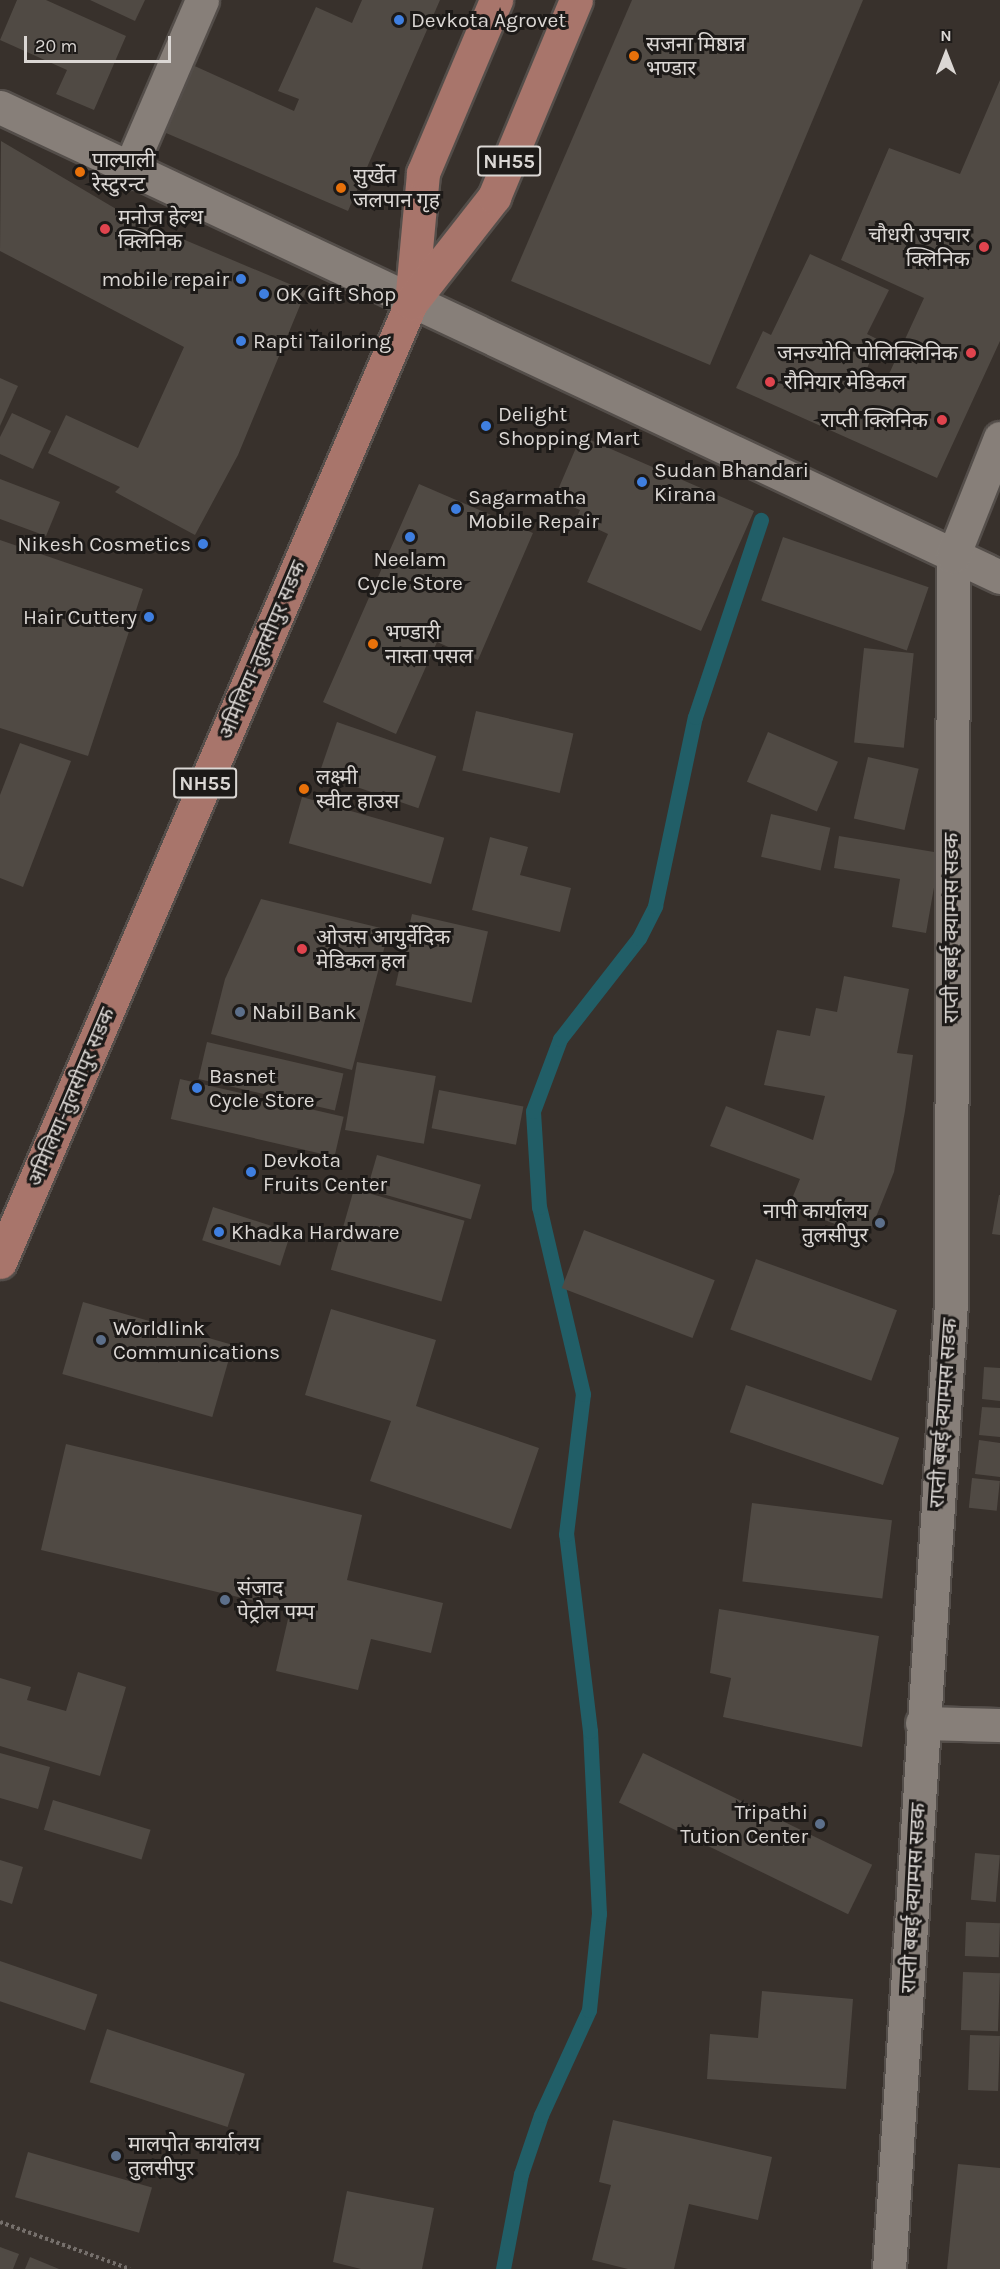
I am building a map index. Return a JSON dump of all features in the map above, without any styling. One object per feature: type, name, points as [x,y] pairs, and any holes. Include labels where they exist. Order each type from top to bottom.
[{"type":"main road","name":"NH55","points":[[411,303],[423,173],[496,0]]},
{"type":"main road","name":"NH55","points":[[411,303],[494,197],[576,0]]},
{"type":"main road","name":"अमिलिया-तुलसीपुर सडक","points":[[0,1262],[411,303]]},
{"type":"street","points":[[128,172],[202,0]]},
{"type":"street","points":[[0,107],[128,172],[1000,577]]},
{"type":"street","points":[[953,556],[1000,438]]},
{"type":"street","name":"राप्ती बबई क्याम्पस सडक","points":[[889,2269],[922,1723],[951,1302],[953,556]]},
{"type":"street","points":[[922,1723],[1000,1725]]},
{"type":"path","points":[[0,2222],[130,2269]]},
{"type":"building","points":[[17,0],[46,0],[126,36],[94,110],[56,94],[67,70],[0,40]]},
{"type":"building","points":[[90,0],[145,0],[135,21]]},
{"type":"building","points":[[362,0],[440,0],[348,211],[159,130],[188,63],[294,111],[299,99],[278,91],[316,7],[352,23]]},
{"type":"building","points":[[632,0],[863,0],[710,365],[511,281]]},
{"type":"building","points":[[1000,80],[1000,341],[937,478],[736,388],[763,331],[771,335],[810,254],[889,290],[867,334],[879,340],[863,378],[883,387],[924,298],[841,260],[889,148],[960,174]]},
{"type":"building","points":[[1,141],[128,216],[306,291],[238,455],[195,535],[115,492],[120,487],[48,453],[66,415],[138,448],[184,347],[0,251]]},
{"type":"building","points":[[0,378],[18,386],[0,426]]},
{"type":"building","points":[[12,413],[51,431],[33,469],[0,454],[0,437]]},
{"type":"building","points":[[581,436],[754,511],[701,631],[587,582],[608,534],[576,519],[580,510],[554,499]]},
{"type":"building","points":[[0,479],[60,502],[46,536],[0,519]]},
{"type":"building","points":[[419,484],[533,533],[478,660],[437,642],[396,734],[323,702]]},
{"type":"building","points":[[783,537],[929,587],[907,650],[761,600]]},
{"type":"building","points":[[0,540],[143,589],[88,756],[0,728]]},
{"type":"building","points":[[864,648],[914,653],[904,748],[854,742]]},
{"type":"building","points":[[476,711],[573,733],[560,793],[462,770]]},
{"type":"building","points":[[337,722],[436,756],[418,808],[319,774]]},
{"type":"building","points":[[768,732],[838,762],[817,811],[747,782]]},
{"type":"building","points":[[20,743],[71,761],[23,887],[0,878],[0,795]]},
{"type":"building","points":[[868,757],[919,769],[904,830],[854,818]]},
{"type":"building","points":[[302,797],[444,838],[431,884],[289,843]]},
{"type":"building","points":[[771,814],[830,828],[821,871],[761,857]]},
{"type":"building","points":[[839,836],[940,853],[926,933],[892,927],[900,879],[834,868]]},
{"type":"building","points":[[490,837],[528,847],[520,875],[571,888],[560,932],[472,910]]},
{"type":"building","points":[[261,899],[389,930],[352,1070],[211,1034],[225,979]]},
{"type":"building","points":[[412,914],[488,932],[472,1003],[396,985]]},
{"type":"building","points":[[844,976],[909,989],[897,1053],[913,1055],[905,1111],[894,1172],[868,1237],[789,1206],[800,1179],[710,1146],[726,1106],[813,1140],[825,1096],[764,1085],[777,1030],[810,1036],[816,1008],[837,1012]]},
{"type":"building","points":[[207,1042],[343,1073],[335,1111],[198,1079]]},
{"type":"building","points":[[357,1062],[436,1076],[424,1144],[345,1130]]},
{"type":"building","points":[[180,1079],[344,1117],[334,1157],[171,1119]]},
{"type":"building","points":[[439,1090],[523,1106],[516,1145],[432,1128]]},
{"type":"building","points":[[377,1155],[481,1185],[471,1219],[367,1190]]},
{"type":"building","points":[[354,1189],[465,1221],[441,1301],[331,1270]]},
{"type":"building","points":[[1000,1195],[1000,1235],[992,1234]]},
{"type":"building","points":[[213,1207],[291,1232],[280,1266],[202,1240]]},
{"type":"building","points":[[584,1230],[715,1280],[692,1338],[562,1288]]},
{"type":"building","points":[[756,1259],[897,1310],[871,1381],[730,1329]]},
{"type":"building","points":[[83,1302],[233,1345],[212,1417],[62,1374]]},
{"type":"building","points":[[331,1309],[436,1340],[416,1406],[539,1448],[511,1529],[370,1481],[391,1421],[305,1395]]},
{"type":"building","points":[[984,1367],[1000,1368],[1000,1401],[982,1399]]},
{"type":"building","points":[[746,1385],[899,1438],[883,1485],[730,1432]]},
{"type":"building","points":[[982,1407],[1000,1408],[1000,1437],[979,1435]]},
{"type":"building","points":[[979,1440],[1000,1443],[1000,1477],[975,1474]]},
{"type":"building","points":[[66,1444],[362,1515],[347,1580],[443,1603],[431,1653],[371,1639],[358,1690],[276,1671],[288,1619],[298,1622],[301,1612],[41,1550]]},
{"type":"building","points":[[972,1478],[1000,1481],[997,1511],[969,1508]]},
{"type":"building","points":[[752,1503],[892,1520],[882,1599],[742,1581]]},
{"type":"building","points":[[719,1609],[879,1636],[862,1747],[723,1717],[731,1678],[710,1673]]},
{"type":"building","points":[[78,1672],[126,1687],[100,1776],[0,1746],[0,1678],[31,1687],[27,1700],[66,1711]]},
{"type":"building","points":[[0,1753],[50,1767],[38,1809],[0,1798]]},
{"type":"building","points":[[643,1753],[872,1865],[848,1914],[619,1802]]},
{"type":"building","points":[[53,1800],[151,1830],[141,1859],[44,1830]]},
{"type":"building","points":[[975,1853],[1000,1855],[996,1902],[971,1900]]},
{"type":"building","points":[[0,1860],[23,1867],[12,1904],[0,1900]]},
{"type":"building","points":[[966,1922],[1000,1923],[999,1957],[965,1956]]},
{"type":"building","points":[[0,1961],[97,1995],[85,2030],[0,2001]]},
{"type":"building","points":[[963,1972],[1000,1973],[998,2031],[961,2030]]},
{"type":"building","points":[[762,1991],[853,1999],[846,2089],[707,2079],[710,2034],[758,2038]]},
{"type":"building","points":[[107,2029],[245,2074],[228,2127],[90,2082]]},
{"type":"building","points":[[970,2035],[1000,2036],[998,2091],[968,2090]]},
{"type":"building","points":[[613,2120],[772,2157],[758,2220],[689,2204],[674,2269],[628,2269],[592,2260],[611,2185],[599,2182]]},
{"type":"building","points":[[28,2152],[152,2188],[139,2233],[15,2197]]},
{"type":"building","points":[[958,2164],[1000,2168],[1000,2269],[947,2269]]},
{"type":"building","points":[[347,2191],[434,2208],[422,2269],[361,2269],[333,2262]]},
{"type":"building","points":[[0,2247],[19,2254],[13,2269],[0,2269]]},
{"type":"building","points":[[30,2257],[59,2269],[25,2269]]},
{"type":"waterway","points":[[503,2269],[521,2174],[541,2115],[589,2010],[599,1914],[590,1731],[566,1534],[583,1394],[539,1207],[533,1111],[560,1039],[639,938],[655,906],[695,717],[761,520]]},
{"type":"place","name":"Devkota Agrovet","points":[[399,20]]},
{"type":"place","name":"सजना मिष्ठान्न भण्डार","points":[[634,56]]},
{"type":"place","name":"पाल्पाली रेस्टुरन्ट","points":[[80,172]]},
{"type":"place","name":"सुर्खेत जलपान गृह","points":[[341,188]]},
{"type":"place","name":"मनोज हेल्थ क्लिनिक","points":[[105,229]]},
{"type":"place","name":"चौधरी उपचार क्लिनिक","points":[[984,247]]},
{"type":"place","name":"mobile repair","points":[[241,279]]},
{"type":"place","name":"OK Gift Shop","points":[[264,294]]},
{"type":"place","name":"Rapti Tailoring","points":[[241,341]]},
{"type":"place","name":"जनज्योति पोलिक्लिनिक","points":[[971,353]]},
{"type":"place","name":"रौनियार मेडिकल","points":[[770,382]]},
{"type":"place","name":"राप्ती क्लिनिक","points":[[942,420]]},
{"type":"place","name":"Delight Shopping Mart","points":[[486,426]]},
{"type":"place","name":"Sudan Bhandari Kirana","points":[[642,482]]},
{"type":"place","name":"Sagarmatha Mobile Repair","points":[[456,509]]},
{"type":"place","name":"Neelam Cycle Store","points":[[410,537]]},
{"type":"place","name":"Nikesh Cosmetics","points":[[203,544]]},
{"type":"place","name":"Hair Cuttery","points":[[149,617]]},
{"type":"place","name":"भण्डारी नास्ता पसल","points":[[373,644]]},
{"type":"place","name":"लक्ष्मी स्वीट हाउस","points":[[304,789]]},
{"type":"place","name":"ओजस आयुर्वेदिक मेडिकल हल","points":[[302,949]]},
{"type":"place","name":"Nabil Bank","points":[[240,1012]]},
{"type":"place","name":"Basnet Cycle Store","points":[[197,1088]]},
{"type":"place","name":"Devkota Fruits Center","points":[[251,1172]]},
{"type":"place","name":"नापी कार्यालय तुलसीपुर","points":[[880,1223]]},
{"type":"place","name":"Khadka Hardware","points":[[219,1232]]},
{"type":"place","name":"Worldlink Communications","points":[[101,1340]]},
{"type":"place","name":"संजाद पेट्रोल पम्प","points":[[225,1600]]},
{"type":"place","name":"Tripathi Tution Center","points":[[820,1824]]},
{"type":"place","name":"मालपोत कार्यालय तुलसीपुर","points":[[116,2156]]}]
